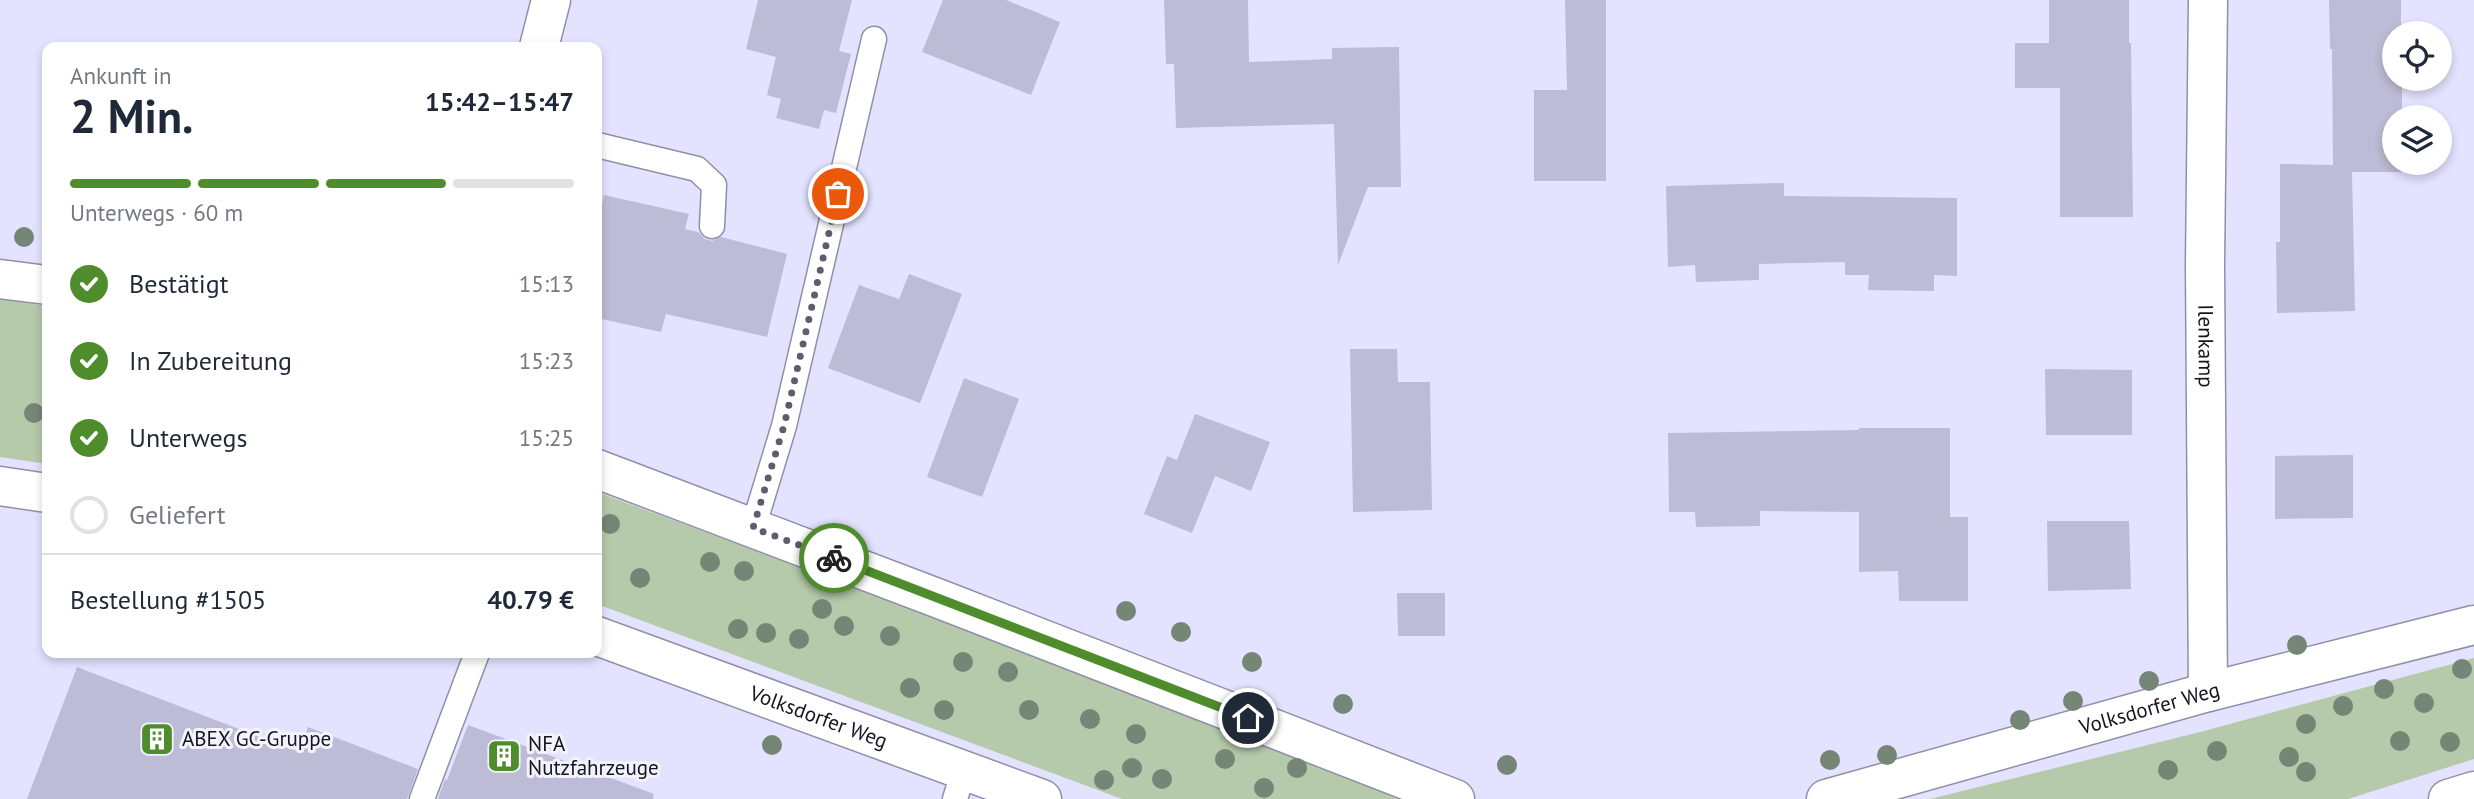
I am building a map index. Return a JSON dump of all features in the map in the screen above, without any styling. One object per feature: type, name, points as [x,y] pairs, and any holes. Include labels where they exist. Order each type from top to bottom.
[{"type":"street","points":[[540,42],[551,0]]},
{"type":"street","name":"Ilenkamp","points":[[2208,0],[2205,279],[2208,692]]},
{"type":"street","points":[[0,279],[42,284]]},
{"type":"street","points":[[602,471],[1455,799]]},
{"type":"street","points":[[0,486],[42,492]]},
{"type":"street","name":"Volksdorfer Weg","points":[[1826,799],[2208,692],[2474,625]]},
{"type":"street","name":"Volksdorfer Weg","points":[[602,637],[959,785],[1042,799]]},
{"type":"street","points":[[2448,799],[2474,791]]},
{"type":"lane","points":[[753,528],[784,426],[874,39]]},
{"type":"lane","points":[[602,146],[698,169],[715,185],[712,226]]},
{"type":"lane","points":[[422,799],[475,658]]},
{"type":"green space","points":[[0,299],[42,305],[42,463],[0,457]]},
{"type":"green space","points":[[602,494],[1414,799],[1122,799],[602,606]]},
{"type":"green space","points":[[2474,658],[2474,759],[2348,799],[1930,799],[2200,732]]},
{"type":"building","points":[[758,0],[852,0],[839,51],[851,54],[836,113],[824,110],[819,129],[776,118],[781,99],[767,95],[776,57],[746,49]]},
{"type":"building","points":[[943,0],[1006,0],[1060,22],[1031,95],[922,52]]},
{"type":"building","points":[[1164,0],[1248,0],[1249,62],[1332,59],[1332,48],[1399,47],[1401,187],[1368,187],[1338,265],[1334,124],[1176,128],[1174,64],[1166,64]]},
{"type":"building","points":[[1565,0],[1606,0],[1606,181],[1534,181],[1534,90],[1567,90]]},
{"type":"building","points":[[2049,0],[2129,0],[2133,217],[2060,217],[2060,88],[2015,88],[2015,43],[2049,43]]},
{"type":"building","points":[[2329,0],[2401,0],[2401,21],[2382,21],[2382,91],[2402,91],[2402,105],[2382,105],[2382,172],[2352,172],[2355,311],[2277,313],[2276,242],[2280,242],[2280,164],[2333,165]]},
{"type":"building","points":[[1784,183],[1784,196],[1957,198],[1957,276],[1934,275],[1934,291],[1868,290],[1869,275],[1845,275],[1845,262],[1759,264],[1759,280],[1696,282],[1695,265],[1668,267],[1666,186]]},
{"type":"building","points":[[604,195],[689,214],[685,229],[698,232],[705,239],[712,241],[721,237],[787,254],[767,337],[666,314],[661,332],[602,319]]},
{"type":"building","points":[[909,274],[962,294],[920,403],[828,368],[859,285],[899,299]]},
{"type":"building","points":[[1350,349],[1397,349],[1398,382],[1430,382],[1432,510],[1353,512]]},
{"type":"building","points":[[2045,369],[2132,370],[2132,435],[2046,435]]},
{"type":"building","points":[[964,378],[1019,399],[982,497],[927,477]]},
{"type":"building","points":[[1195,414],[1270,442],[1251,491],[1215,476],[1192,533],[1144,514],[1167,456],[1177,460]]},
{"type":"building","points":[[1950,428],[1950,517],[1968,517],[1968,601],[1899,601],[1898,571],[1859,572],[1859,512],[1760,511],[1760,526],[1696,527],[1695,512],[1669,512],[1668,433]]},
{"type":"building","points":[[2353,455],[2353,518],[2275,519],[2275,456]]},
{"type":"building","points":[[2047,521],[2129,521],[2131,589],[2048,591]]},
{"type":"building","points":[[1397,593],[1445,593],[1445,636],[1398,636]]},
{"type":"building","name":"ABEX GC-Gruppe","points":[[77,667],[299,752],[308,727],[418,769],[407,799],[27,799]]},
{"type":"building","name":"NFA Nutzfahrzeuge","points":[[468,725],[654,794],[653,799],[438,799]]},
{"type":"way so far","points":[[834,558],[753,528],[784,426],[838,194]]},
{"type":"place","name":"ABEX GC-Gruppe","points":[[157,739]]},
{"type":"place","name":"NFA Nutzfahrzeuge","points":[[504,756]]},
{"type":"route","points":[[834,558],[1248,718]]}]
